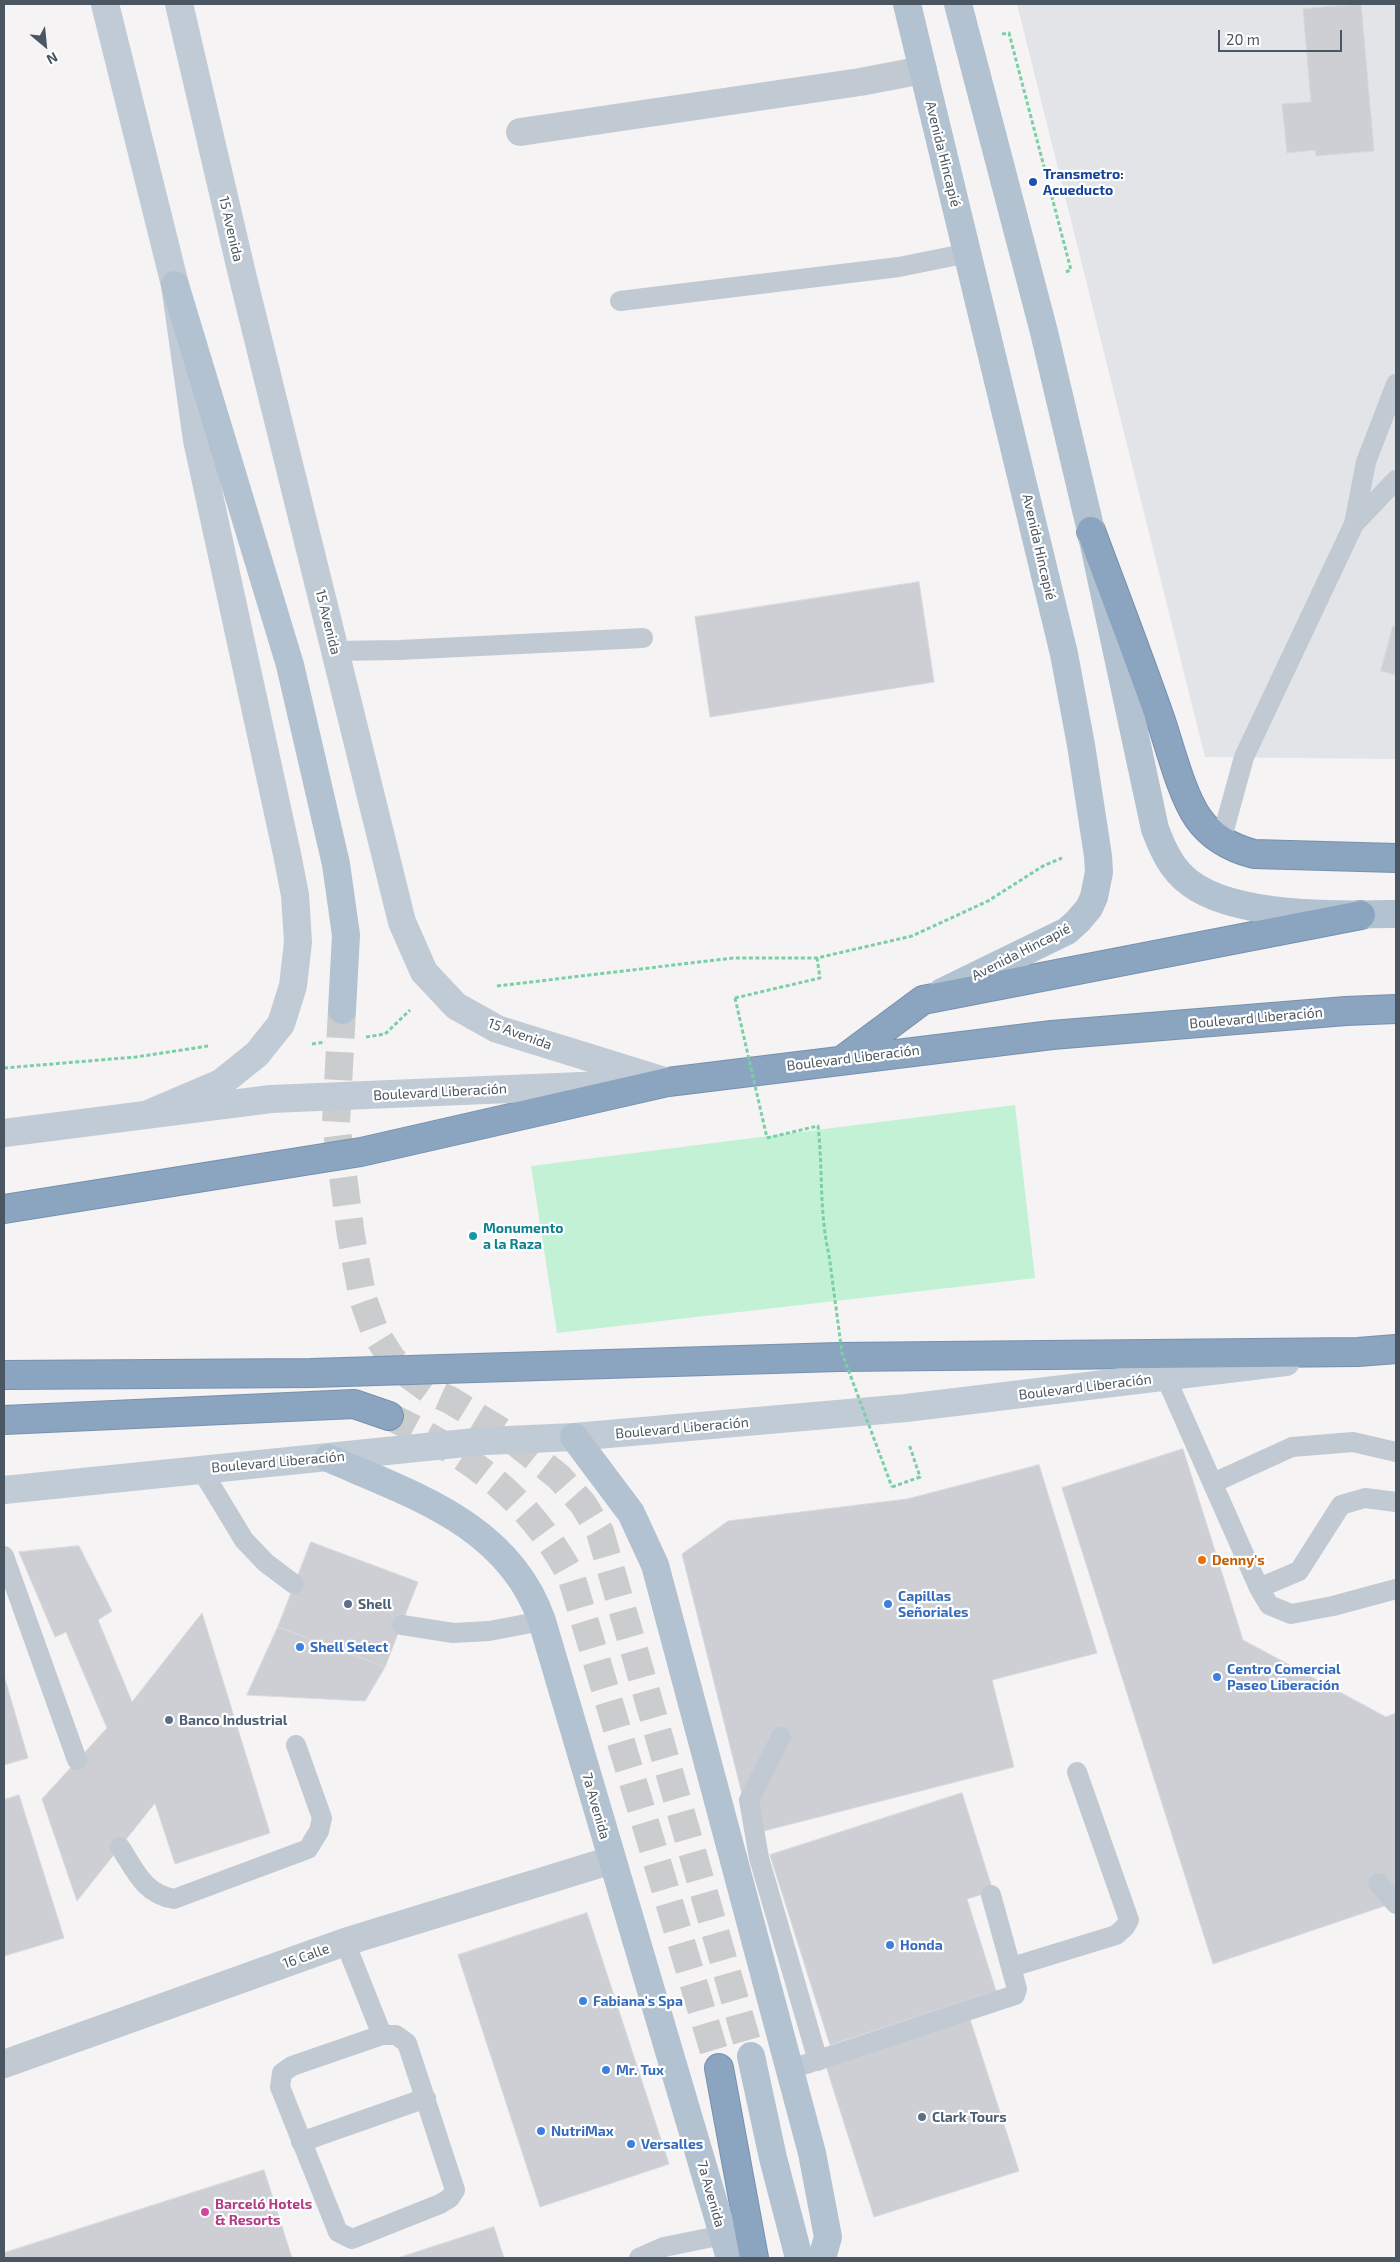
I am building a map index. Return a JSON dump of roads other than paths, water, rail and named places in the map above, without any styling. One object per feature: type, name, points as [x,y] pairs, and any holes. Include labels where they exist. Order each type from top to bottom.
[{"type":"highway","points":[[1091,531],[1186,792],[1198,817],[1221,841],[1237,850],[1267,856],[1396,858]]},
{"type":"highway","points":[[844,1059],[924,1000],[1361,915]]},
{"type":"highway","name":"Boulevard Liberación","points":[[4,1210],[361,1152],[668,1082],[1052,1035],[1346,1011],[1396,1009]]},
{"type":"highway","name":"Boulevard Liberación","points":[[4,1375],[312,1373],[838,1357],[1358,1352],[1396,1349]]},
{"type":"highway","points":[[4,1420],[354,1404],[390,1416]]},
{"type":"highway","points":[[718,2068],[754,2258]]},
{"type":"main road","name":"Avenida Hincapié","points":[[907,4],[1064,654],[1096,843],[1099,872],[1097,885],[1089,908],[1067,931],[924,1000]]},
{"type":"main road","points":[[958,4],[1044,332],[1091,531],[1155,829],[1169,860],[1190,883],[1218,898],[1236,904],[1262,909],[1361,915],[1396,914]]},
{"type":"main road","points":[[175,284],[290,665],[336,864],[346,935],[342,1010]]},
{"type":"main road","points":[[574,1437],[631,1513],[655,1565],[812,2153],[828,2237],[822,2258]]},
{"type":"main road","name":"7a Avenida","points":[[328,1458],[416,1496],[453,1516],[511,1563],[530,1591],[542,1621],[726,2247]]},
{"type":"main road","points":[[751,2056],[790,2229],[799,2258]]},
{"type":"main road","points":[[783,2258],[790,2229]]},
{"type":"street","points":[[105,4],[175,284],[197,440],[289,862],[295,895],[298,942],[293,986],[281,1024],[274,1036],[257,1054],[221,1083],[146,1115]]},
{"type":"street","name":"15 Avenida","points":[[179,4],[242,274],[402,922],[424,972],[456,1006],[497,1029],[668,1082]]},
{"type":"street","points":[[520,132],[860,82],[923,70]]},
{"type":"street","name":"Boulevard Liberación","points":[[4,1133],[271,1100],[668,1082]]},
{"type":"street","name":"Boulevard Liberación","points":[[4,1490],[485,1441],[574,1437],[906,1408],[1166,1378],[1358,1352]]},
{"type":"street","name":"16 Calle","points":[[4,2064],[345,1942],[612,1860]]},
{"type":"lane","points":[[620,302],[899,266],[968,253]]},
{"type":"lane","points":[[1221,841],[1244,757],[1354,524],[1366,462],[1396,384]]},
{"type":"lane","points":[[1354,524],[1396,480]]},
{"type":"lane","points":[[335,651],[399,650],[644,638]]},
{"type":"lane","points":[[1166,1378],[1259,1588],[1269,1605],[1291,1614],[1333,1606],[1396,1588]]},
{"type":"lane","points":[[1213,1483],[1292,1447],[1353,1442],[1396,1452]]},
{"type":"lane","points":[[201,1469],[244,1540],[266,1563],[294,1584]]},
{"type":"lane","points":[[1259,1588],[1299,1571],[1341,1505],[1365,1498],[1396,1502]]},
{"type":"lane","points":[[4,1556],[77,1760]]},
{"type":"lane","points":[[402,1624],[453,1633],[489,1631],[542,1621]]},
{"type":"lane","points":[[781,1737],[749,1800],[760,1858],[818,2061]]},
{"type":"lane","points":[[120,1847],[144,1884],[160,1896],[174,1899],[308,1849],[319,1831],[322,1818],[296,1745]]},
{"type":"lane","points":[[1012,1967],[1116,1935],[1125,1927],[1129,1920],[1077,1772]]},
{"type":"lane","points":[[1378,1883],[1396,1904]]},
{"type":"lane","points":[[791,2069],[1008,1999],[1015,1995],[1018,1989],[990,1895]]},
{"type":"lane","points":[[345,1942],[382,2035]]},
{"type":"lane","points":[[382,2035],[396,2035],[407,2042],[455,2190],[450,2198],[440,2204],[352,2239],[338,2232],[280,2087],[282,2073],[292,2066],[382,2035]]},
{"type":"lane","points":[[302,2142],[426,2098]]},
{"type":"lane","points":[[790,2229],[791,2258]]},
{"type":"lane","points":[[639,2258],[664,2247],[726,2247]]},
{"type":"tunnel","points":[[342,1010],[336,1123],[351,1236],[363,1299],[375,1332],[392,1359],[410,1376],[432,1392],[450,1400],[504,1433],[559,1477],[583,1504],[600,1532],[751,2056]]},
{"type":"tunnel","points":[[389,1416],[445,1446],[494,1481],[536,1523],[571,1576],[719,2068]]},
{"type":"place","name":"Transmetro: Acueducto","points":[[1033,182]]},
{"type":"place","name":"Monumento a la Raza","points":[[473,1236]]},
{"type":"place","name":"Denny's","points":[[1202,1560]]},
{"type":"place","name":"Shell","points":[[348,1604]]},
{"type":"place","name":"Capillas Señoriales","points":[[888,1604]]},
{"type":"place","name":"Shell Select","points":[[300,1647]]},
{"type":"place","name":"Centro Comercial Paseo Liberación","points":[[1217,1677]]},
{"type":"place","name":"Banco Industrial","points":[[169,1720]]},
{"type":"place","name":"Honda","points":[[890,1945]]},
{"type":"place","name":"Fabiana's Spa","points":[[583,2001]]},
{"type":"place","name":"Mr. Tux","points":[[606,2070]]},
{"type":"place","name":"Clark Tours","points":[[922,2117]]},
{"type":"place","name":"NutriMax","points":[[541,2131]]},
{"type":"place","name":"Versalles","points":[[631,2144]]},
{"type":"place","name":"Barceló Hotels & Resorts","points":[[205,2212]]}]
